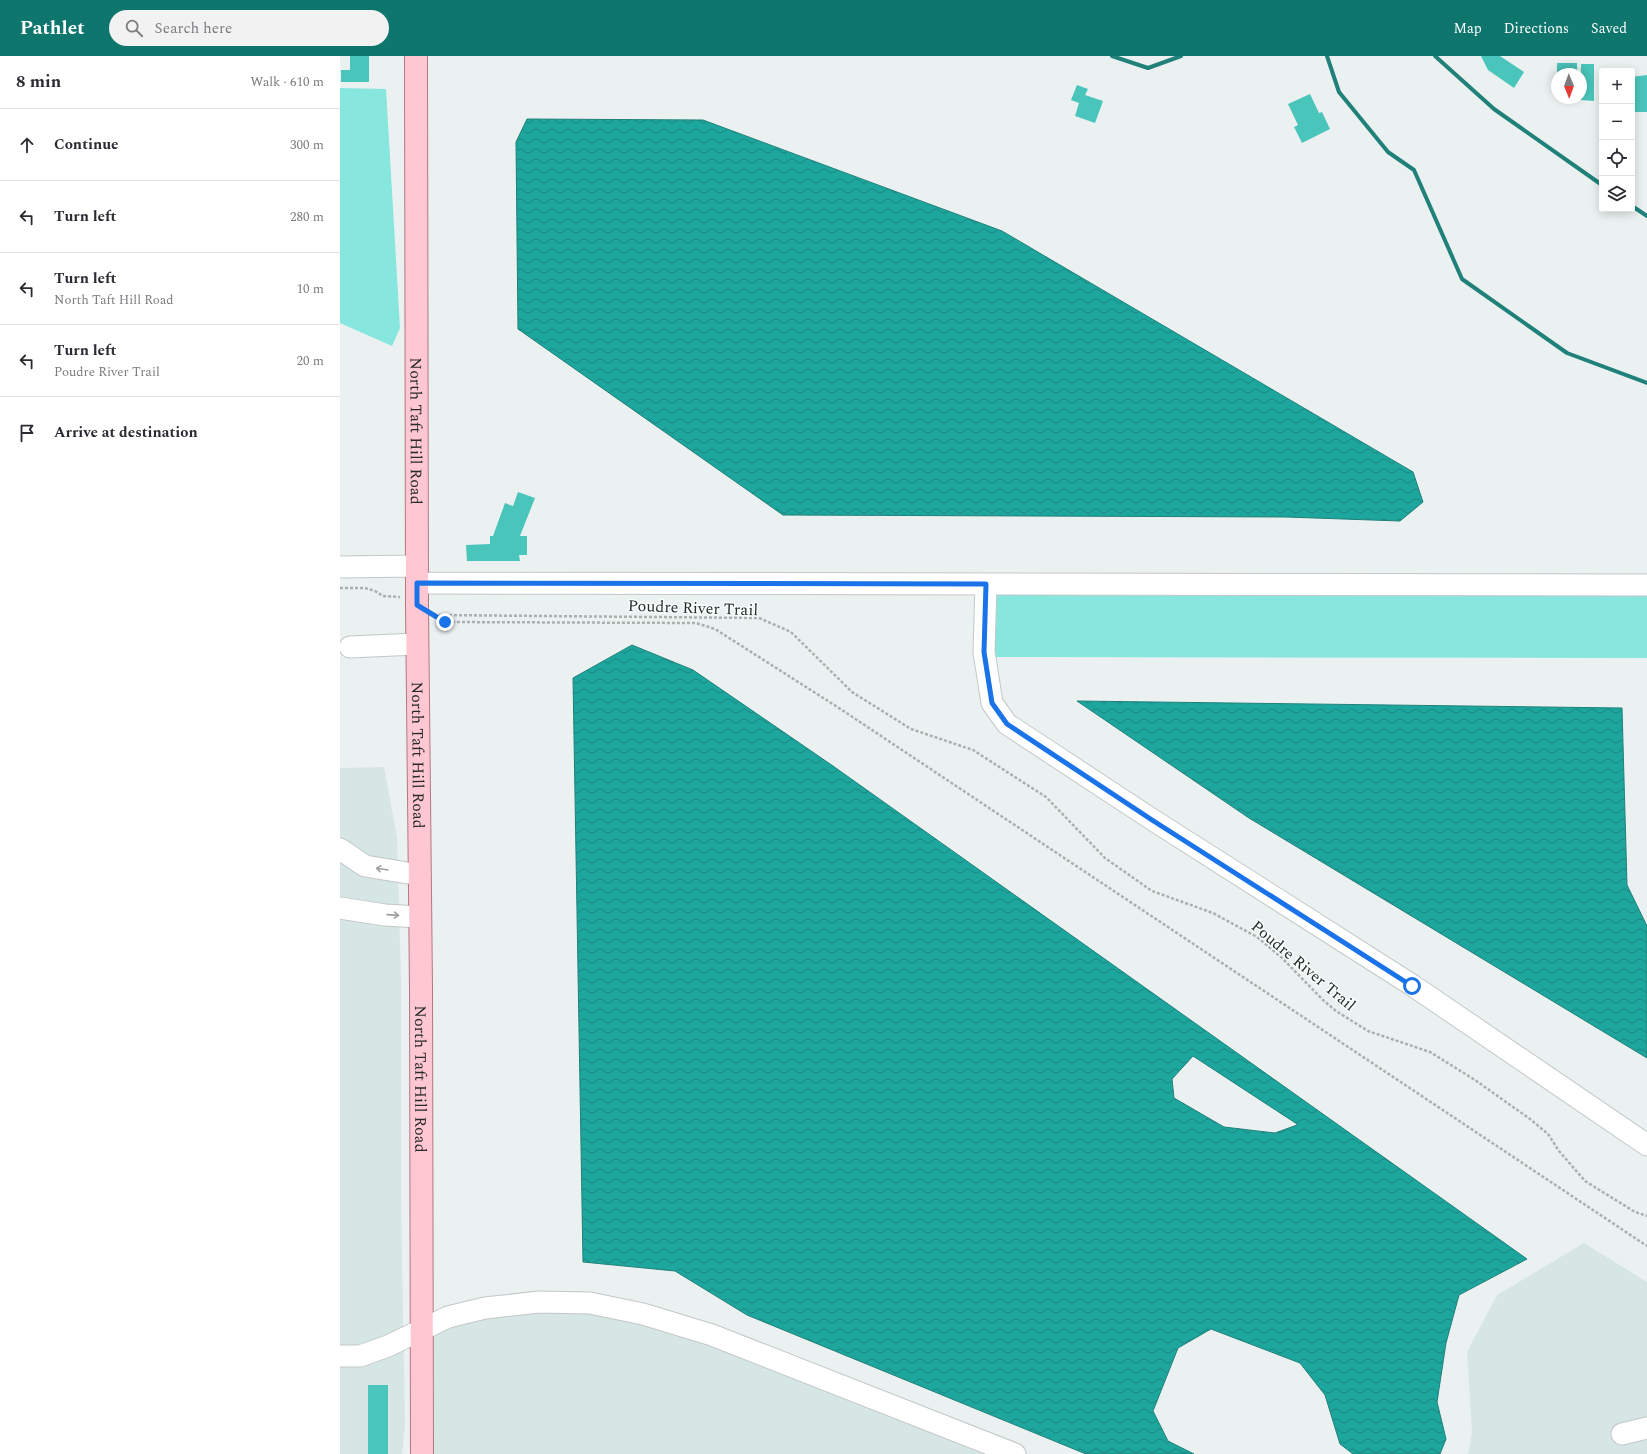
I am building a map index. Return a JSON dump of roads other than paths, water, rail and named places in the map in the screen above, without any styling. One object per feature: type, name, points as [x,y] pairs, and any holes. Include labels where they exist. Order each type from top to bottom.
[{"type":"main road","name":"North Taft Hill Road","points":[[416,56],[417,574],[425,610],[417,644],[420,875],[419,917],[421,955],[422,1454]]},
{"type":"street","points":[[340,567],[417,574],[986,584],[1647,585]]},
{"type":"street","points":[[986,584],[984,652],[992,703],[1007,724],[1152,820],[1412,986],[1647,1145]]},
{"type":"street","points":[[350,647],[417,644]]},
{"type":"street","points":[[340,849],[365,866],[420,875]]},
{"type":"street","points":[[340,908],[385,915],[419,917]]},
{"type":"street","points":[[340,1356],[360,1356],[388,1346],[448,1317],[485,1308],[539,1302],[590,1303],[643,1314],[712,1335],[1015,1454]]},
{"type":"street","points":[[1622,1434],[1647,1428]]},
{"type":"water","points":[[527,119],[703,120],[1002,231],[1413,472],[1423,502],[1400,521],[1286,517],[783,515],[518,329],[516,142]]},
{"type":"water","points":[[632,645],[693,670],[833,766],[1527,1259],[1459,1295],[1446,1343],[1437,1402],[1446,1439],[1440,1454],[1353,1454],[1340,1444],[1325,1395],[1300,1363],[1211,1329],[1178,1348],[1153,1411],[1168,1441],[1194,1454],[1086,1454],[747,1315],[675,1271],[583,1262],[573,678]],"holes":[[[1193,1056],[1297,1124],[1275,1133],[1224,1127],[1174,1098],[1172,1079]]]},
{"type":"water","points":[[1077,701],[1622,708],[1627,885],[1647,926],[1647,1058],[1249,818]]},
{"type":"waterway","points":[[1112,56],[1148,68],[1181,56]]},
{"type":"waterway","points":[[1327,56],[1339,92],[1388,152],[1414,170],[1462,279],[1567,353],[1647,383]]},
{"type":"waterway","points":[[1435,56],[1494,109],[1599,183]]},
{"type":"waterway","points":[[1635,208],[1647,216]]}]
